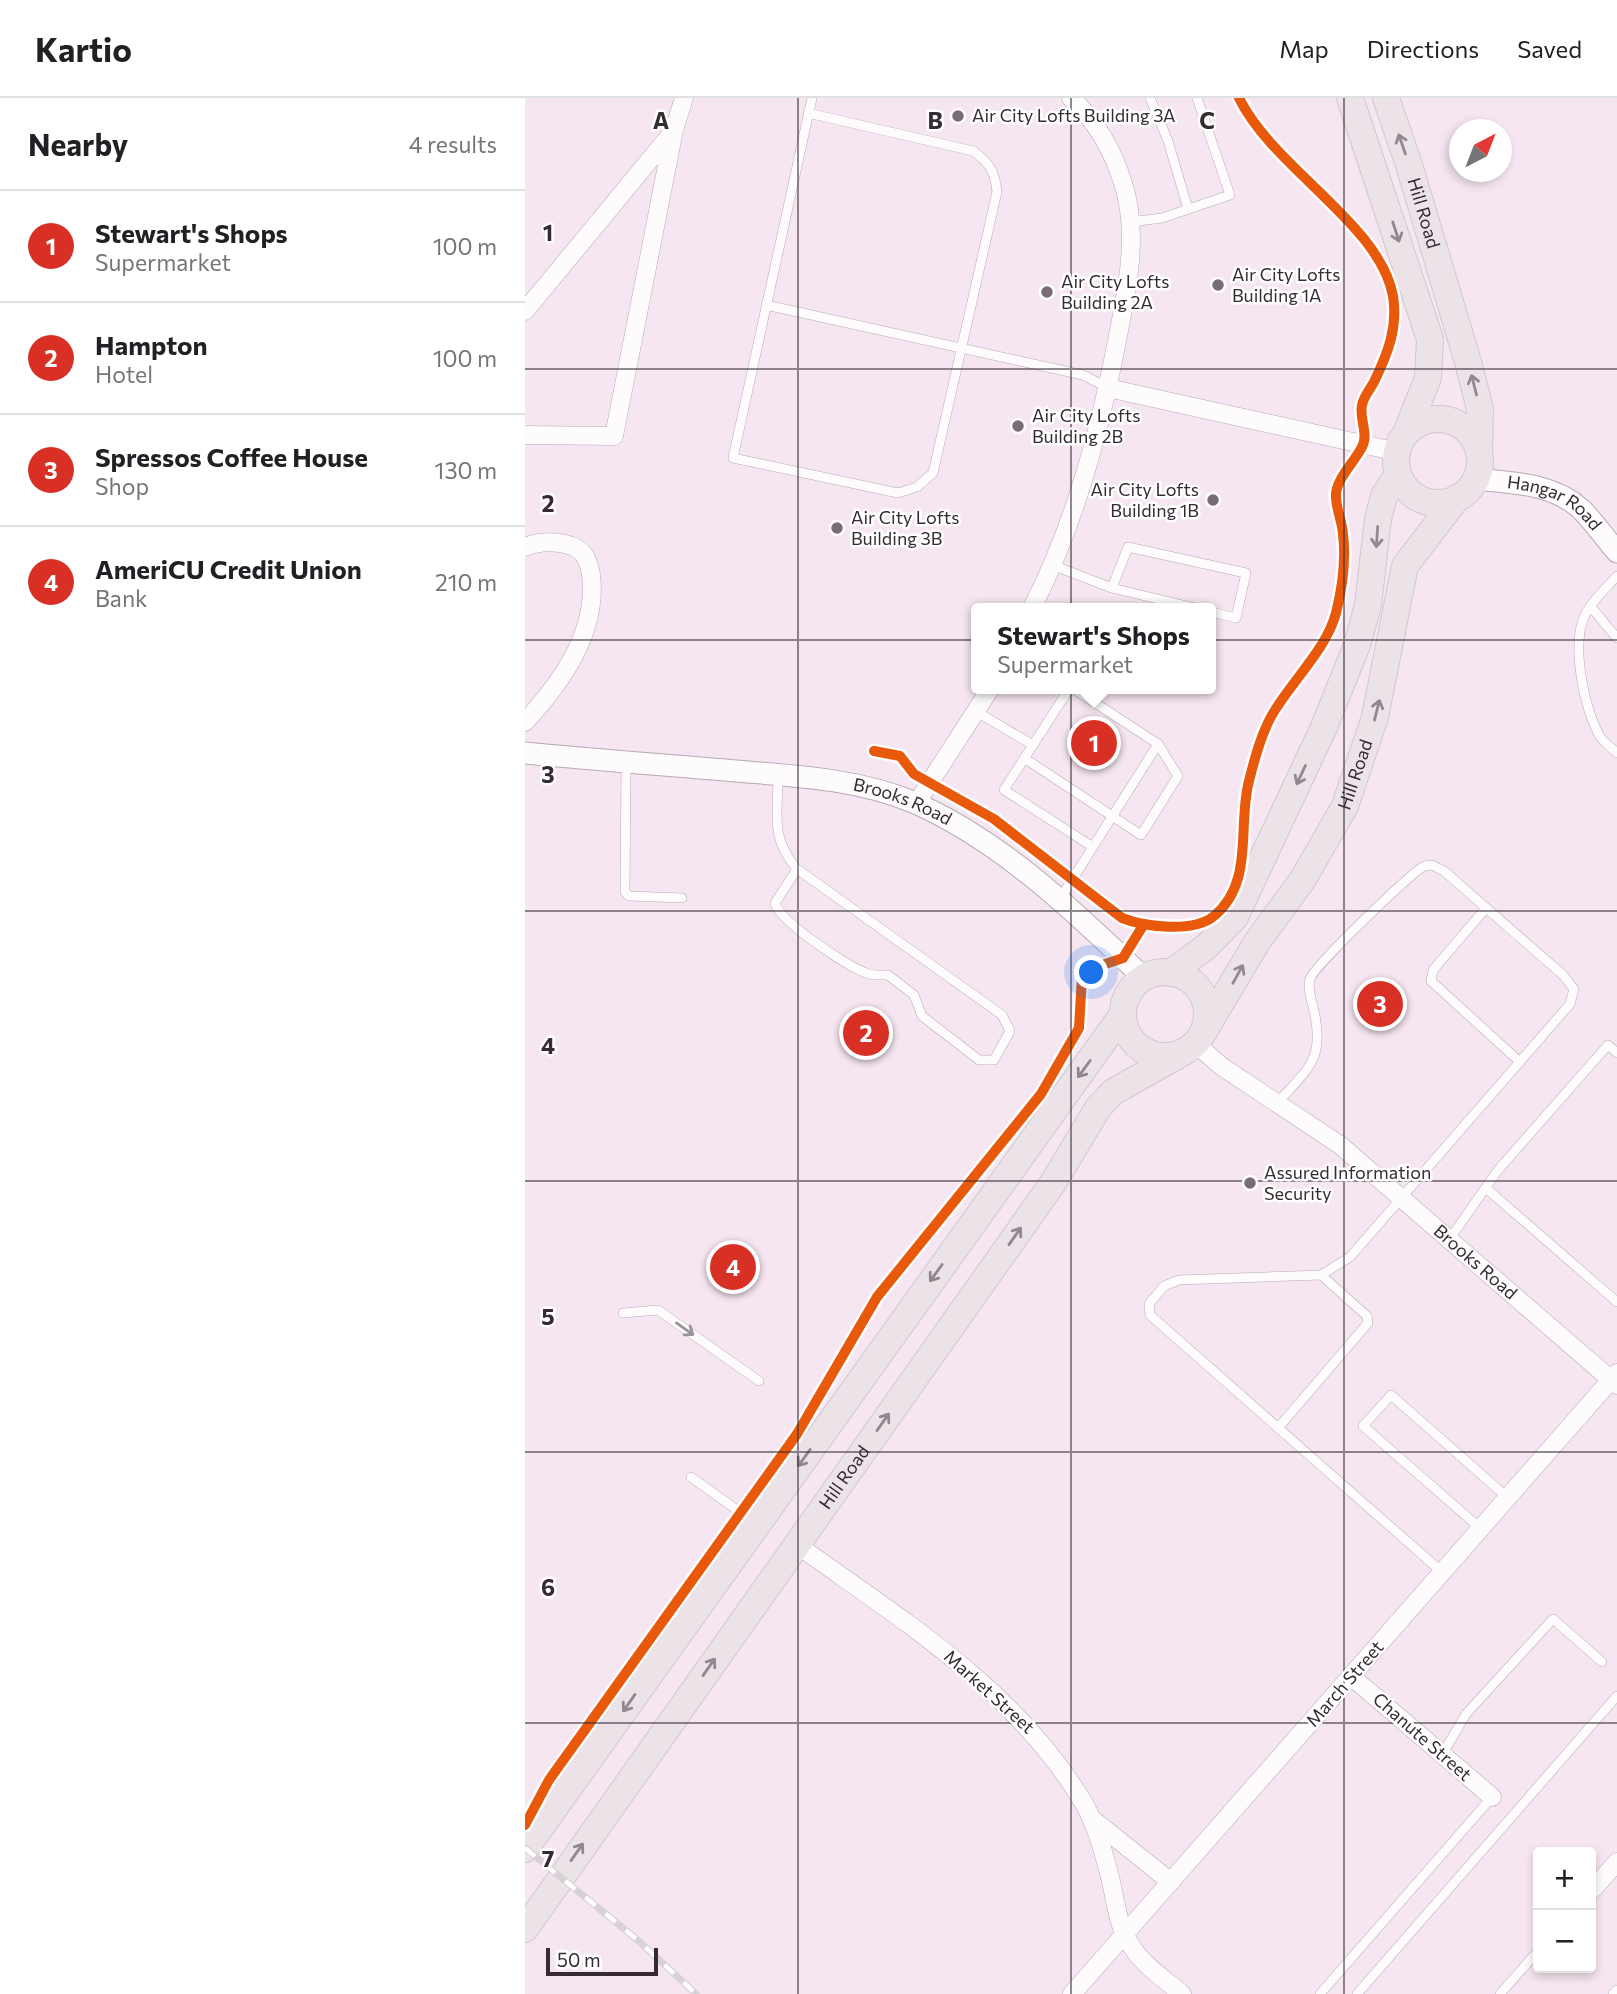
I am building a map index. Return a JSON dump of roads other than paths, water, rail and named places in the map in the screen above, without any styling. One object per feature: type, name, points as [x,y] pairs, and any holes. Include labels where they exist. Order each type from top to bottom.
[{"type":"main road","name":"Hill Road","points":[[1157,976],[1206,947],[1235,917],[1319,739],[1357,645],[1368,605],[1378,519],[1384,496],[1428,378],[1430,339],[1350,98]]},
{"type":"main road","name":"Hill Road","points":[[1386,98],[1409,165],[1480,409],[1478,466]]},
{"type":"main road","points":[[1429,420],[1455,422],[1475,440],[1478,466],[1457,498],[1429,502],[1405,486],[1401,453],[1429,420]]},
{"type":"main road","name":"Hill Road","points":[[525,1929],[1053,1183],[1098,1108],[1113,1092],[1194,1043],[1257,942],[1303,879],[1345,806],[1375,717],[1405,566],[1457,498]]},
{"type":"main road","points":[[525,1849],[1123,1014],[1130,993],[1157,976],[1183,976],[1202,994],[1207,1020],[1194,1043],[1163,1056],[1143,1050],[1129,1034],[1123,1014]]},
{"type":"street","points":[[525,435],[614,436],[674,130],[684,98]]},
{"type":"street","points":[[1034,603],[1080,491],[1108,388],[1130,260],[1130,222],[1124,184],[1107,142],[1071,98]]},
{"type":"street","points":[[525,311],[674,130]]},
{"type":"street","points":[[1108,388],[1401,453]]},
{"type":"street","name":"Hangar Road","points":[[1478,466],[1563,496],[1581,510],[1617,552]]},
{"type":"street","points":[[525,547],[537,542],[562,543],[580,549],[589,563],[592,587],[583,636],[573,658],[548,696],[525,722]]},
{"type":"street","points":[[916,804],[987,694]]},
{"type":"street","name":"Brooks Road","points":[[525,753],[778,774],[867,787],[916,804],[966,830],[1025,871],[1059,901],[1157,976]]},
{"type":"street","name":"Brooks Road","points":[[1194,1043],[1220,1066],[1340,1145],[1615,1379]]},
{"type":"street","name":"March Street","points":[[1072,1994],[1615,1379]]},
{"type":"street","name":"Market Street","points":[[796,1544],[939,1646],[999,1696],[1045,1745],[1090,1816],[1125,1934],[1140,1958],[1182,1994]]},
{"type":"street","name":"Chanute Street","points":[[1352,1677],[1492,1797]]},
{"type":"street","points":[[1090,1816],[1132,1854],[1171,1882]]},
{"type":"street","points":[[1596,1886],[1617,1862]]},
{"type":"lane","points":[[809,113],[973,151],[987,161],[995,175],[996,192],[933,473],[917,487],[898,493],[733,458],[812,98]]},
{"type":"lane","points":[[1150,98],[1168,141],[1188,209]]},
{"type":"lane","points":[[1130,222],[1162,218],[1230,195],[1196,98]]},
{"type":"lane","points":[[766,305],[1083,375],[1108,388]]},
{"type":"lane","points":[[1112,588],[1128,547],[1246,572],[1236,618],[1216,613]]},
{"type":"lane","points":[[1052,565],[1112,588],[1174,603]]},
{"type":"lane","points":[[1617,576],[1588,610],[1578,634],[1580,674],[1601,738],[1617,753]]},
{"type":"lane","points":[[1588,610],[1617,638]]},
{"type":"lane","points":[[1069,694],[1005,790],[1093,846]]},
{"type":"lane","points":[[1024,758],[1141,835],[1178,776],[1158,744],[1080,694]]},
{"type":"lane","points":[[977,712],[1033,745]]},
{"type":"lane","points":[[1059,901],[1158,744]]},
{"type":"lane","points":[[615,762],[625,892],[629,896],[682,898]]},
{"type":"lane","points":[[778,774],[778,842],[797,869],[1002,1015],[1010,1031],[993,1059],[979,1060],[922,1016],[914,995],[888,975],[872,975],[857,969],[783,918],[775,903],[797,869]]},
{"type":"lane","points":[[1276,1102],[1316,1056],[1319,1033],[1309,989],[1314,971],[1415,871],[1432,865],[1444,871],[1563,975],[1574,989],[1570,1004],[1350,1257],[1321,1275],[1179,1280],[1164,1286],[1149,1304],[1150,1315],[1443,1573]]},
{"type":"lane","points":[[1486,908],[1433,970],[1431,981],[1520,1062]]},
{"type":"lane","points":[[1449,1240],[1498,1170],[1608,1045],[1617,1053]]},
{"type":"lane","points":[[1486,1189],[1617,1302]]},
{"type":"lane","points":[[1278,1428],[1368,1323],[1365,1314],[1321,1275]]},
{"type":"lane","points":[[623,1312],[658,1310],[759,1381]]},
{"type":"lane","points":[[1481,1529],[1363,1426],[1391,1395],[1508,1498]]},
{"type":"lane","points":[[691,1477],[757,1524]]},
{"type":"lane","points":[[1442,1755],[1466,1714],[1553,1619],[1602,1662]]},
{"type":"lane","points":[[1357,1994],[1617,1696]]},
{"type":"lane","points":[[1320,1994],[1492,1797]]},
{"type":"lane","points":[[1500,1994],[1533,1957]]},
{"type":"lane","points":[[1613,1994],[1617,1990]]},
{"type":"railway","points":[[525,1848],[640,1942],[696,1994]]},
{"type":"place","name":"Air City Lofts Building 3A","points":[[958,116]]},
{"type":"place","name":"Air City Lofts Building 1A","points":[[1218,285]]},
{"type":"place","name":"Air City Lofts Building 2A","points":[[1047,292]]},
{"type":"place","name":"Air City Lofts Building 2B","points":[[1018,426]]},
{"type":"place","name":"Air City Lofts Building 1B","points":[[1213,500]]},
{"type":"place","name":"Air City Lofts Building 3B","points":[[837,528]]},
{"type":"place","name":"Stewart's Shops","points":[[1094,743]]},
{"type":"place","name":"Spressos Coffee House","points":[[1380,1004]]},
{"type":"place","name":"Hampton","points":[[866,1033]]},
{"type":"place","name":"Assured Information Security","points":[[1250,1183]]},
{"type":"place","name":"AmeriCU Credit Union","points":[[733,1267]]}]
